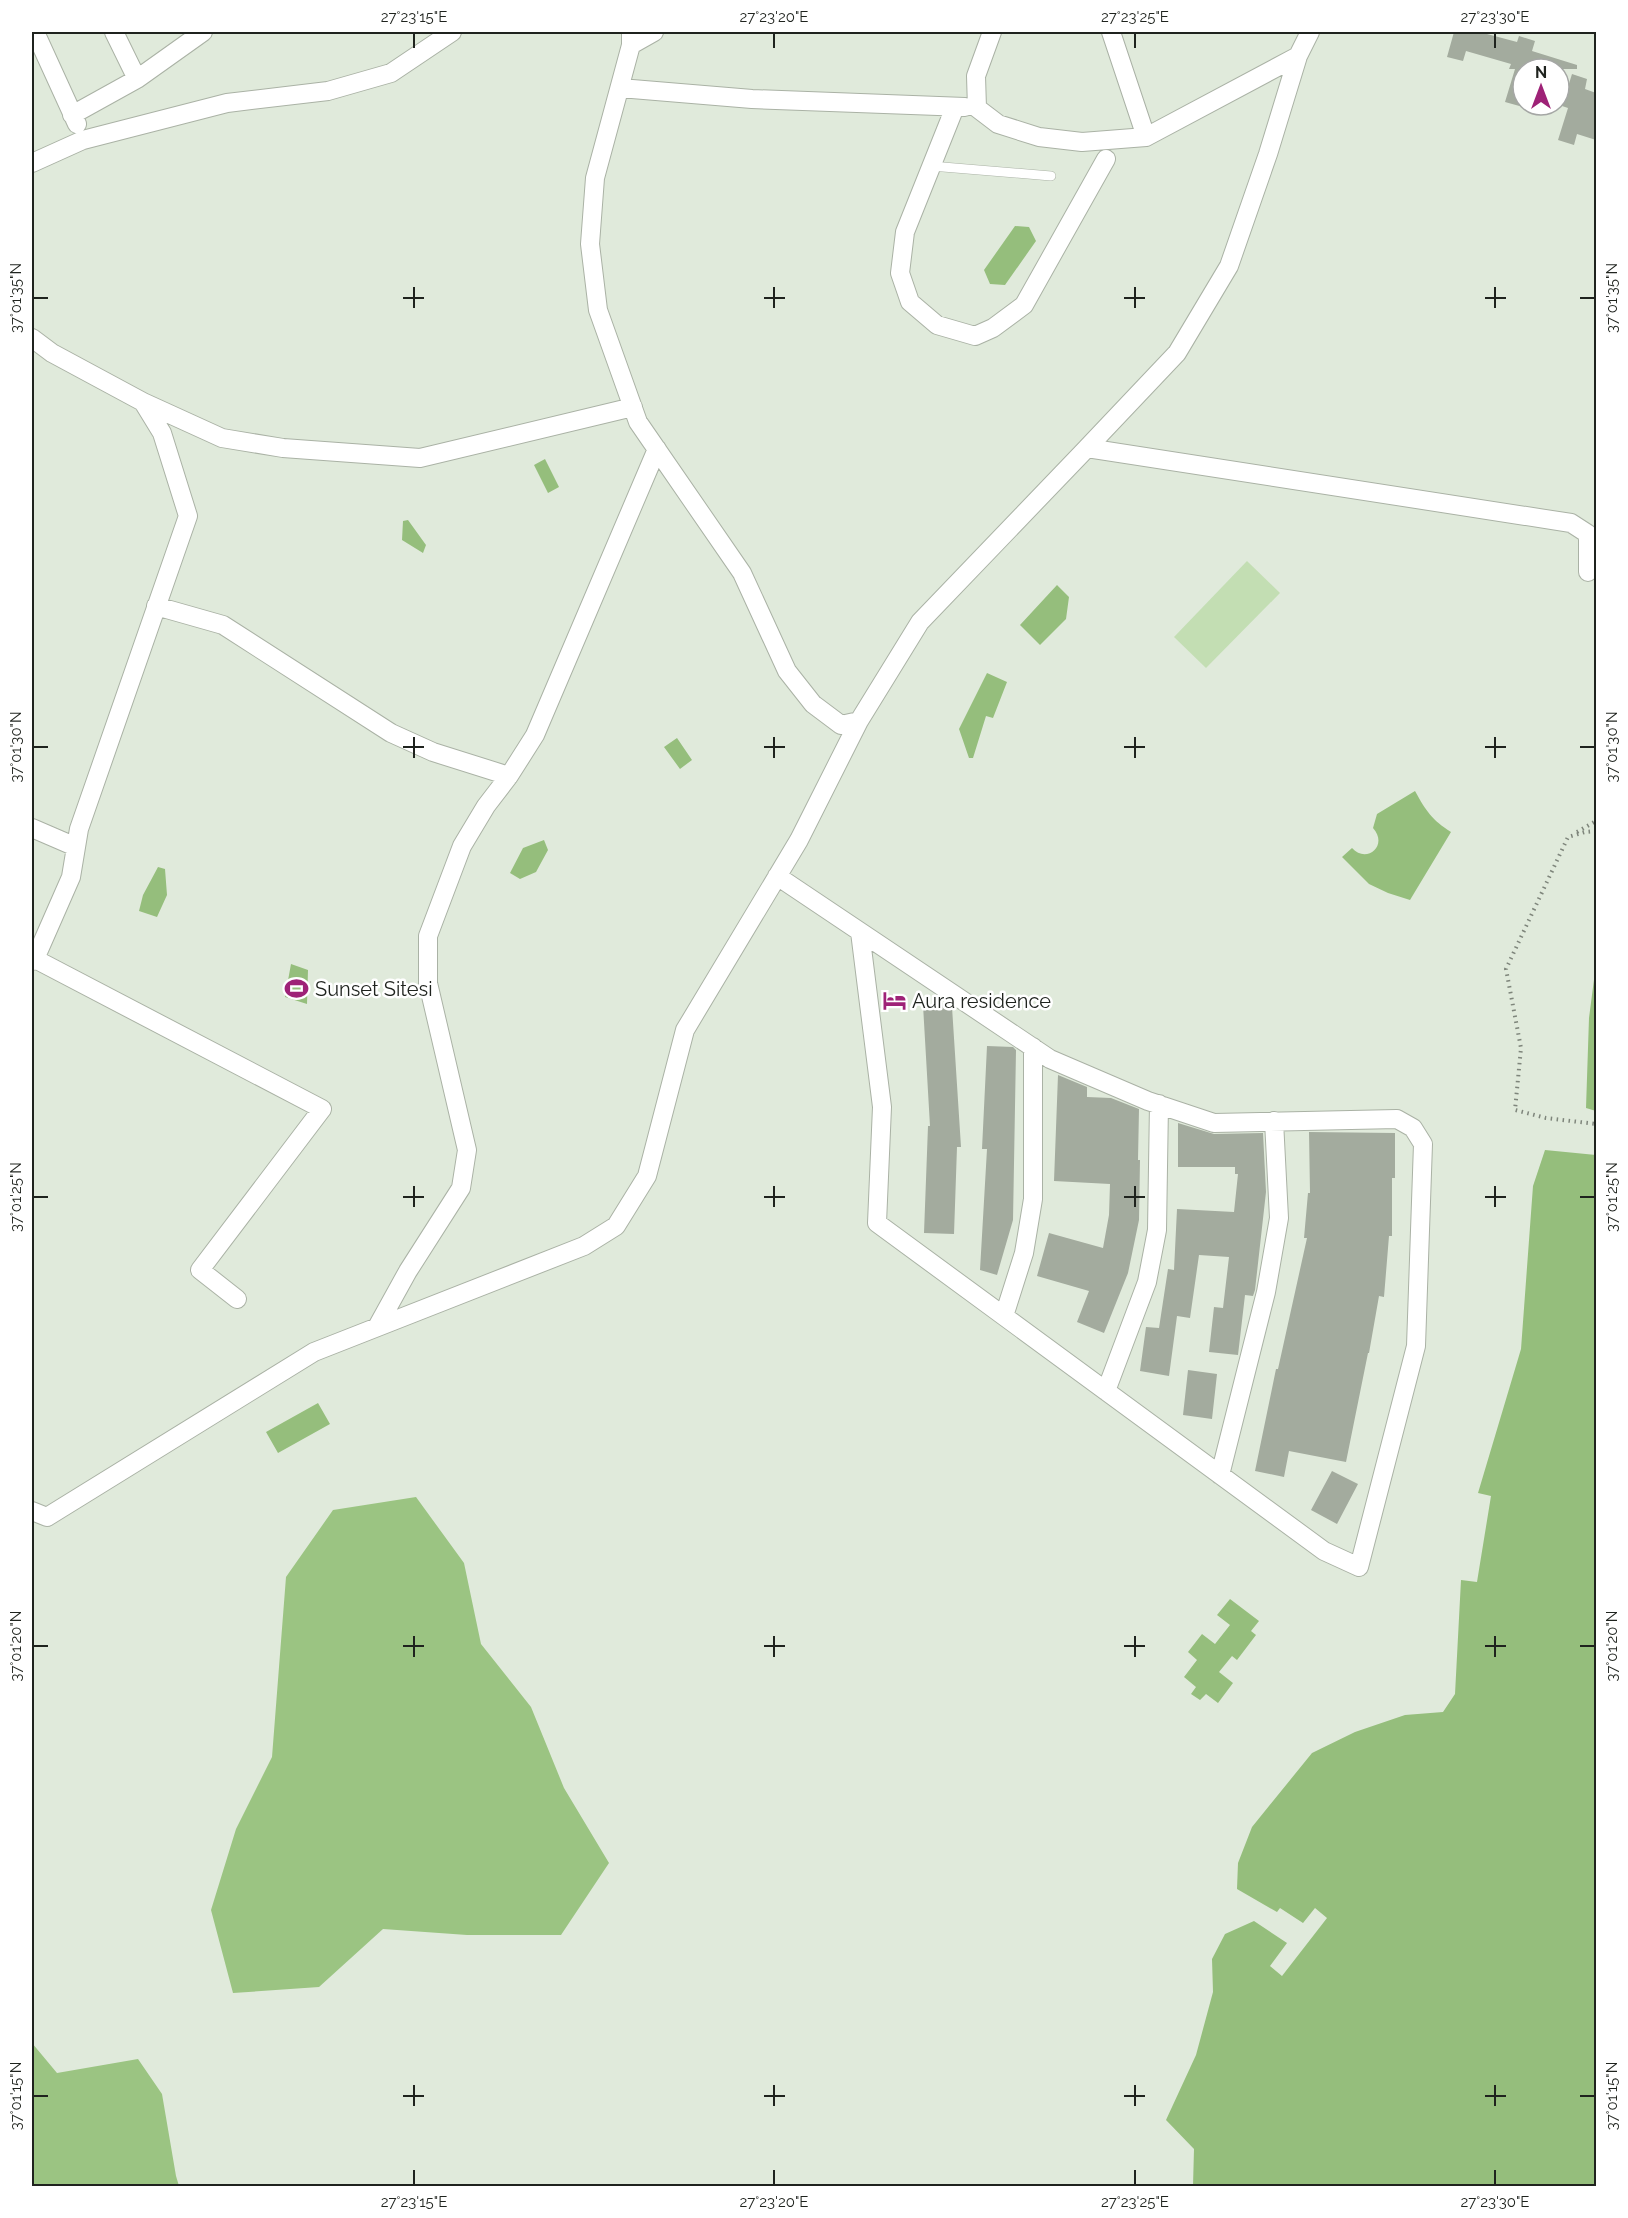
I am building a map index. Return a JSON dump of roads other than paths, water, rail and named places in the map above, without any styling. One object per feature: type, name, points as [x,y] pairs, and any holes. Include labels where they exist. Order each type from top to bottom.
[{"type":"street","points":[[35,32],[83,140]]},
{"type":"street","points":[[114,32],[137,80]]},
{"type":"street","points":[[72,115],[137,80],[203,32]]},
{"type":"street","points":[[32,163],[83,140],[228,103],[328,91],[391,73],[452,32]]},
{"type":"street","points":[[654,32],[631,38],[595,178],[590,244],[598,310],[638,422],[742,573],[787,670],[813,704],[841,725],[859,721]]},
{"type":"street","points":[[977,108],[976,76],[992,32]]},
{"type":"street","points":[[1111,32],[1146,137]]},
{"type":"street","points":[[32,1511],[47,1517],[314,1352],[584,1246],[616,1226],[647,1176],[685,1030],[799,840],[859,721],[920,622],[1177,353],[1229,266],[1268,154],[1298,56],[1310,32]]},
{"type":"street","points":[[620,88],[752,99],[977,108],[998,124],[1039,137],[1082,142],[1146,137],[1298,56]]},
{"type":"street","points":[[955,107],[905,232],[900,273],[910,302],[937,325],[975,336],[993,328],[1024,305],[1106,159]]},
{"type":"street","points":[[32,338],[52,353],[143,402],[222,438],[283,447],[420,458],[633,407]]},
{"type":"street","points":[[143,402],[162,433],[188,516],[83,818],[71,877],[33,960],[322,1109],[200,1270],[237,1299]]},
{"type":"street","points":[[1087,448],[1571,523],[1588,534],[1588,572]]},
{"type":"street","points":[[377,1327],[408,1271],[461,1188],[467,1150],[428,983],[428,936],[462,846],[534,735],[657,449]]},
{"type":"street","points":[[156,606],[223,625],[391,733],[433,752],[509,776]]},
{"type":"street","points":[[32,828],[76,847]]},
{"type":"street","points":[[777,876],[1050,1059],[1159,1104],[1214,1123],[1397,1119],[1413,1128],[1423,1144],[1416,1346],[1359,1567],[1324,1551],[877,1223],[882,1107],[860,932]]},
{"type":"street","points":[[1004,1316],[1024,1254],[1033,1199],[1033,1047]]},
{"type":"street","points":[[1106,1391],[1147,1282],[1157,1230],[1159,1104]]},
{"type":"street","points":[[1220,1474],[1266,1292],[1279,1218],[1274,1121]]},
{"type":"lane","points":[[931,166],[1051,176]]},
{"type":"place","name":"Sunset Sitesi","points":[[297,989]]},
{"type":"place","name":"Aura residence","points":[[894,1001]]}]
